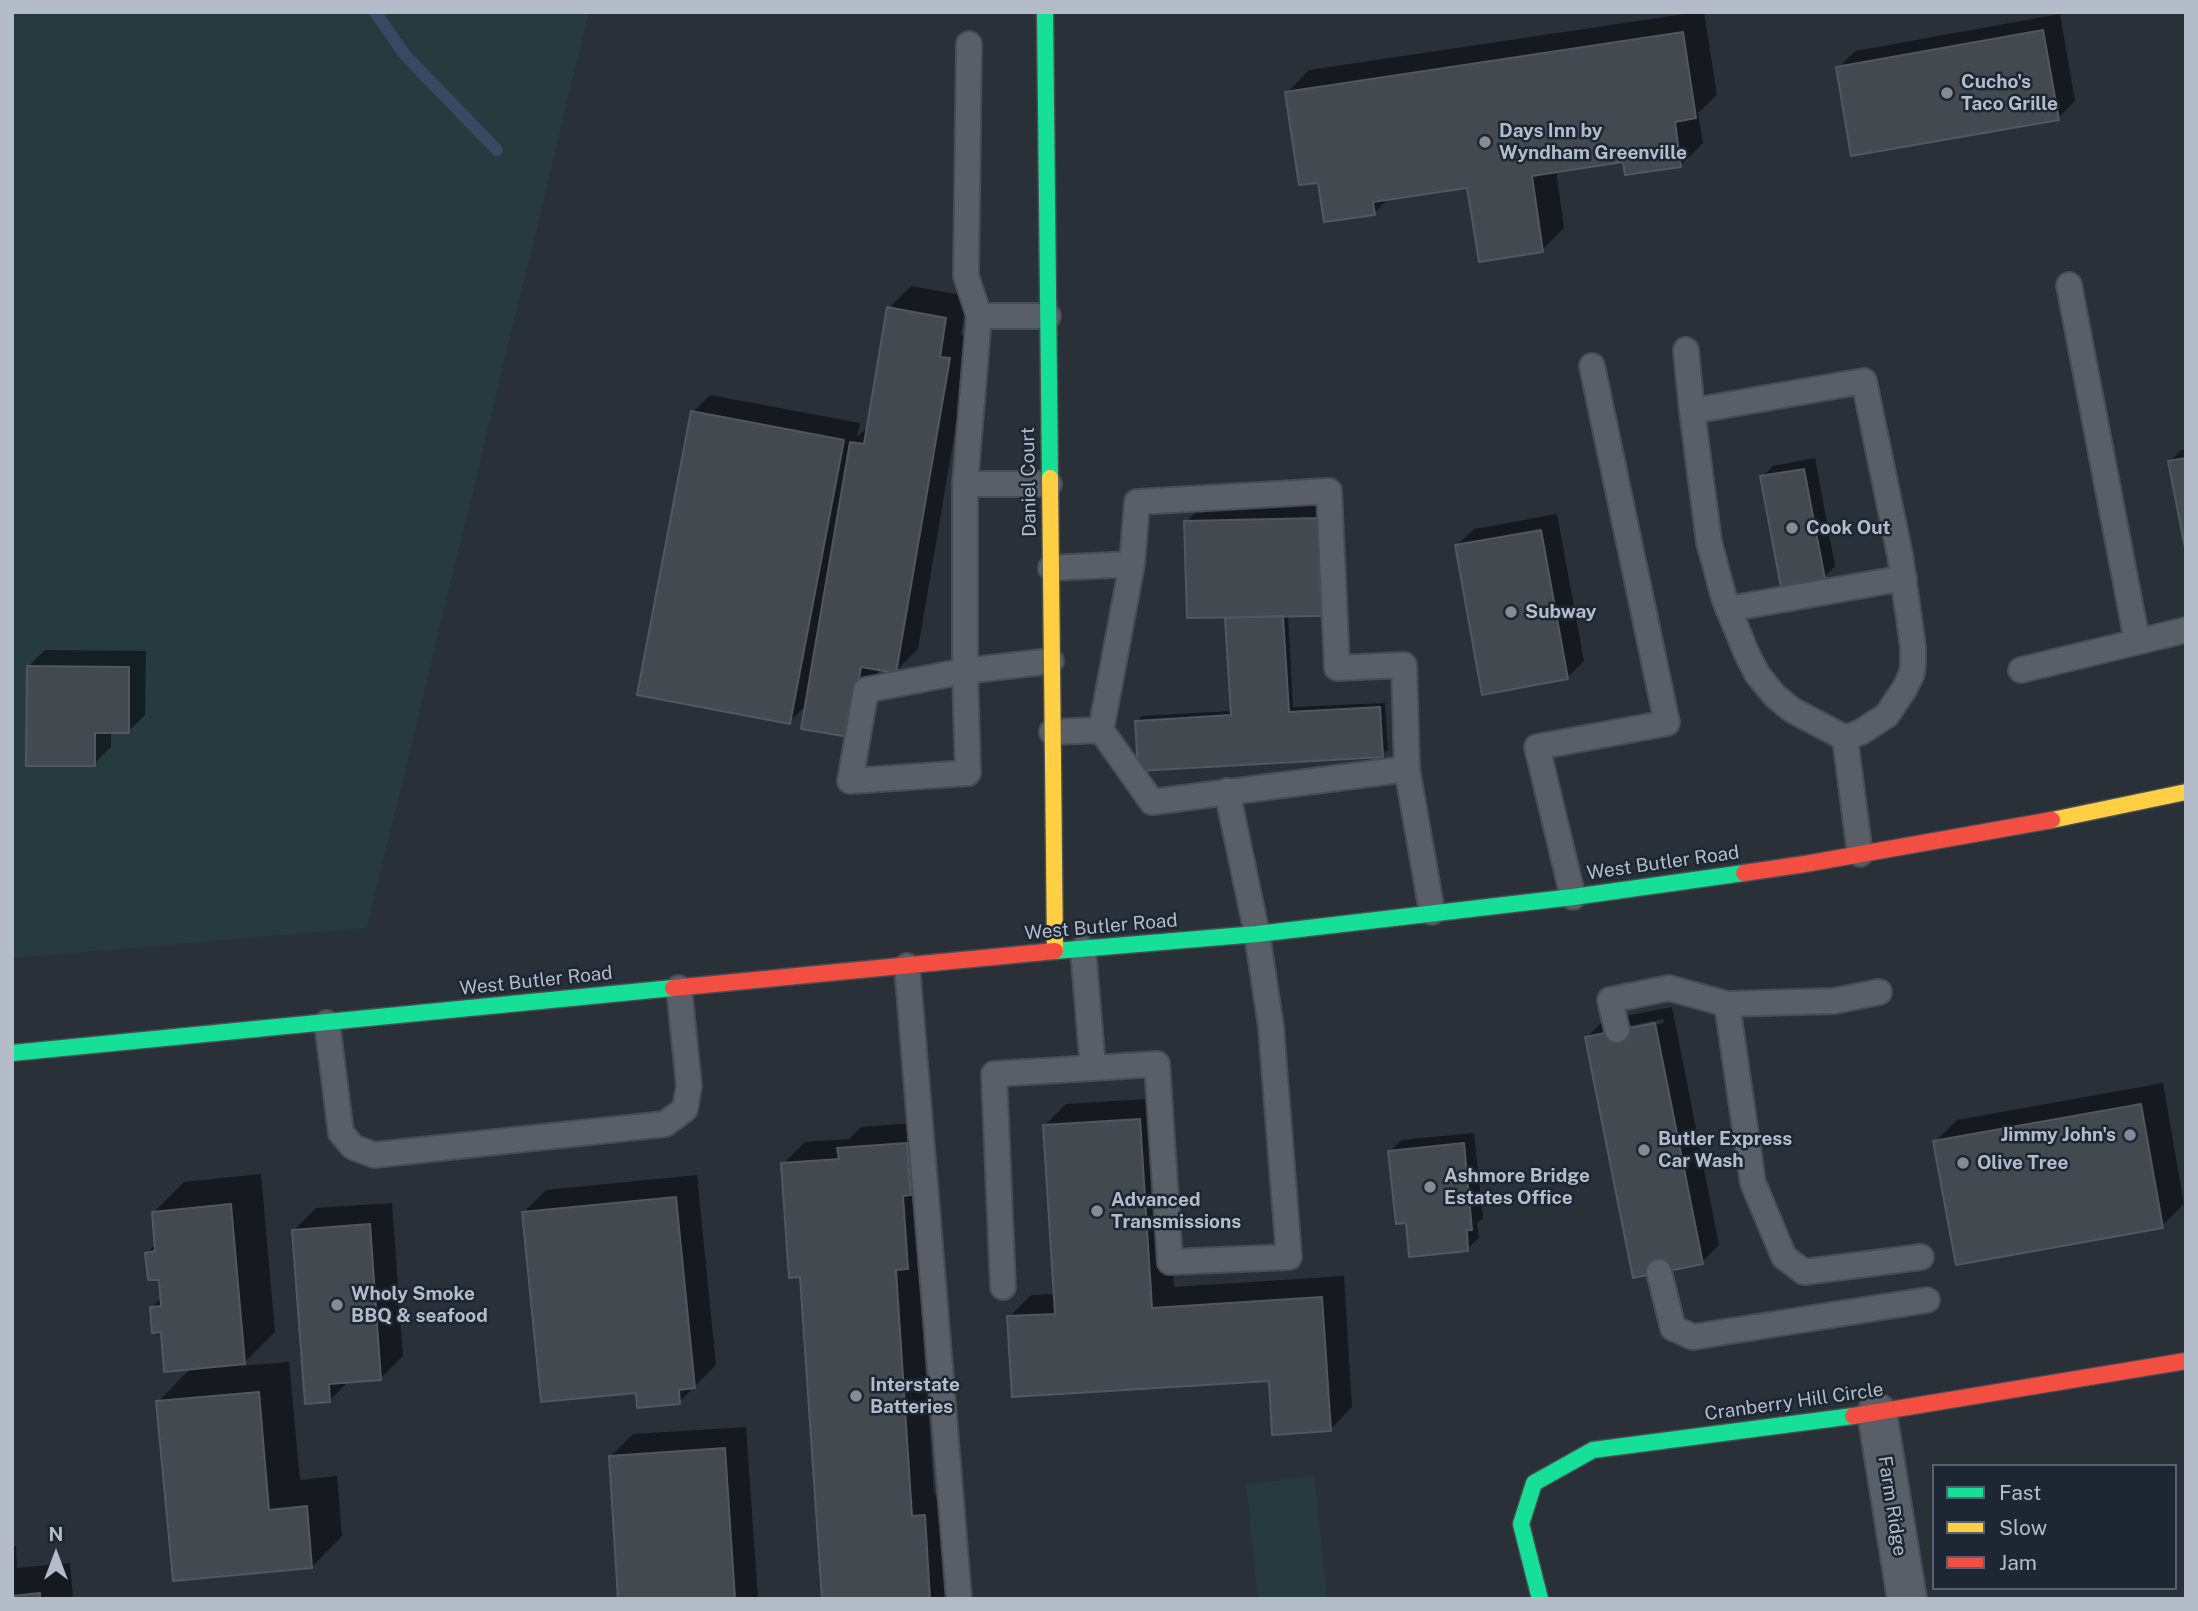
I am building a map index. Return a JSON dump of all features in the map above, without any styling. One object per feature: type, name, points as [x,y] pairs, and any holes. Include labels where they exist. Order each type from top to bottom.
[{"type":"main road","name":"Daniel Court","points":[[1045,12],[1055,951]]},
{"type":"main road","name":"West Butler Road","points":[[12,1054],[1055,951],[1257,934],[1573,897],[1860,855],[2013,828],[2186,792]]},
{"type":"main road","name":"Cranberry Hill Circle","points":[[1540,1599],[1521,1524],[1534,1483],[1593,1450],[1877,1413],[2186,1362]]},
{"type":"street","name":"Farm Ridge","points":[[1877,1413],[1907,1599]]},
{"type":"lane","points":[[970,44],[966,276],[979,316],[965,484],[965,671],[968,773],[850,781],[866,690],[965,671],[1051,660]]},
{"type":"lane","points":[[2069,285],[2137,641]]},
{"type":"lane","points":[[979,316],[1048,316]]},
{"type":"lane","points":[[1686,350],[1692,411],[1709,542],[1728,609],[1758,674],[1775,696],[1792,710],[1845,738],[1861,732],[1887,715],[1900,696],[1912,673],[1913,647],[1904,578],[1864,381],[1692,411]]},
{"type":"lane","points":[[1573,897],[1537,747],[1667,723],[1592,366]]},
{"type":"lane","points":[[965,484],[1049,484]]},
{"type":"lane","points":[[1407,769],[1152,803],[1101,730],[1132,564],[1138,502],[1329,491],[1338,668],[1404,665],[1407,769],[1432,912]]},
{"type":"lane","points":[[1051,568],[1132,564]]},
{"type":"lane","points":[[1728,609],[1904,578]]},
{"type":"lane","points":[[2021,670],[2186,629]]},
{"type":"lane","points":[[1052,732],[1101,730]]},
{"type":"lane","points":[[1845,738],[1860,855]]},
{"type":"lane","points":[[1003,1287],[994,1074],[1157,1064],[1170,1262],[1289,1257],[1271,1027],[1257,934],[1227,791]]},
{"type":"lane","points":[[1083,949],[1093,1068]]},
{"type":"lane","points":[[906,966],[959,1599]]},
{"type":"lane","points":[[327,1023],[341,1133],[353,1147],[374,1155],[665,1124],[685,1109],[690,1086],[679,988]]},
{"type":"lane","points":[[1617,1030],[1610,1000],[1670,988],[1727,1004],[1834,1001],[1879,992]]},
{"type":"lane","points":[[1727,1004],[1753,1183],[1784,1258],[1804,1272],[1921,1258]]},
{"type":"lane","points":[[1659,1272],[1674,1328],[1693,1337],[1927,1300]]},
{"type":"green space","points":[[12,12],[589,12],[367,928],[12,958]]},
{"type":"green space","points":[[1314,1476],[1327,1599],[1258,1599],[1246,1484]]},
{"type":"building","name":"Cucho's Taco Grille","points":[[2043,30],[2059,120],[1851,156],[1836,67]]},
{"type":"building","name":"Days Inn by Wyndham Greenville","points":[[1683,32],[1696,118],[1675,122],[1681,167],[1625,175],[1623,162],[1532,176],[1543,252],[1479,262],[1467,188],[1373,202],[1375,215],[1324,222],[1318,183],[1299,185],[1285,92]]},
{"type":"building","points":[[887,307],[946,318],[940,357],[950,358],[896,673],[861,667],[849,737],[801,729],[850,442],[864,444]]},
{"type":"building","points":[[691,411],[844,440],[790,724],[637,695]]},
{"type":"building","points":[[2186,458],[2186,553],[2168,461]]},
{"type":"building","name":"Cook Out","points":[[1804,469],[1825,579],[1781,587],[1760,476]]},
{"type":"building","points":[[1320,518],[1322,616],[1187,618],[1184,521]]},
{"type":"building","name":"Subway","points":[[1541,530],[1568,679],[1482,695],[1455,545]]},
{"type":"building","points":[[1283,616],[1289,712],[1380,707],[1383,757],[1138,771],[1135,721],[1231,715],[1225,618]]},
{"type":"building","points":[[27,666],[129,667],[129,733],[95,733],[95,766],[26,766]]},
{"type":"building","name":"Butler Express Car Wash","points":[[1655,1023],[1703,1264],[1633,1278],[1585,1037]]},
{"type":"building","points":[[2141,1104],[2163,1228],[1956,1265],[1933,1141]]},
{"type":"building","name":"Advanced Transmissions","points":[[1140,1119],[1152,1308],[1322,1297],[1331,1431],[1272,1435],[1269,1381],[1012,1397],[1007,1316],[1055,1314],[1043,1125]]},
{"type":"building","name":"Interstate Batteries","points":[[907,1143],[911,1195],[903,1196],[908,1269],[896,1270],[912,1516],[925,1515],[930,1599],[822,1599],[800,1277],[789,1278],[781,1163],[839,1159],[837,1148]]},
{"type":"building","name":"Ashmore Bridge Estates Office","points":[[1464,1143],[1472,1230],[1467,1230],[1468,1251],[1409,1257],[1406,1223],[1396,1224],[1388,1151]]},
{"type":"building","points":[[676,1197],[695,1388],[679,1390],[680,1404],[637,1408],[636,1393],[541,1402],[522,1212]]},
{"type":"building","points":[[231,1204],[245,1364],[164,1372],[161,1332],[152,1333],[150,1307],[161,1306],[159,1280],[148,1280],[145,1253],[155,1251],[152,1212]]},
{"type":"building","name":"Wholy Smoke BBQ & seafood","points":[[370,1224],[381,1380],[329,1384],[330,1402],[305,1404],[292,1230]]},
{"type":"building","points":[[259,1392],[269,1510],[307,1506],[312,1568],[173,1581],[156,1401]]},
{"type":"building","points":[[725,1448],[735,1599],[618,1599],[609,1456]]},
{"type":"building","points":[[40,1593],[40,1599],[12,1599],[12,1596]]},
{"type":"waterway","points":[[375,12],[405,55],[497,150]]},
{"type":"traffic: fast","points":[[1045,12],[1050,478]]},
{"type":"traffic: fast","points":[[1055,951],[1257,934],[1573,897],[1744,873]]},
{"type":"traffic: fast","points":[[12,1053],[673,988]]},
{"type":"traffic: fast","points":[[1540,1599],[1521,1524],[1534,1483],[1593,1450],[1853,1416]]},
{"type":"traffic: slow","points":[[1050,478],[1055,951]]},
{"type":"traffic: slow","points":[[2052,820],[2186,792]]},
{"type":"traffic: jam","points":[[1744,873],[2052,820]]},
{"type":"traffic: jam","points":[[673,988],[1055,951]]},
{"type":"traffic: jam","points":[[1853,1416],[2186,1361]]},
{"type":"place","name":"Cucho's Taco Grille","points":[[1947,93]]},
{"type":"place","name":"Days Inn by Wyndham Greenville","points":[[1485,142]]},
{"type":"place","name":"Cook Out","points":[[1792,528]]},
{"type":"place","name":"Subway","points":[[1511,612]]},
{"type":"place","name":"Jimmy John's","points":[[2130,1135]]},
{"type":"place","name":"Butler Express Car Wash","points":[[1644,1150]]},
{"type":"place","name":"Olive Tree","points":[[1963,1163]]},
{"type":"place","name":"Ashmore Bridge Estates Office","points":[[1430,1187]]},
{"type":"place","name":"Advanced Transmissions","points":[[1097,1211]]},
{"type":"place","name":"Wholy Smoke BBQ & seafood","points":[[337,1305]]},
{"type":"place","name":"Interstate Batteries","points":[[856,1396]]}]
